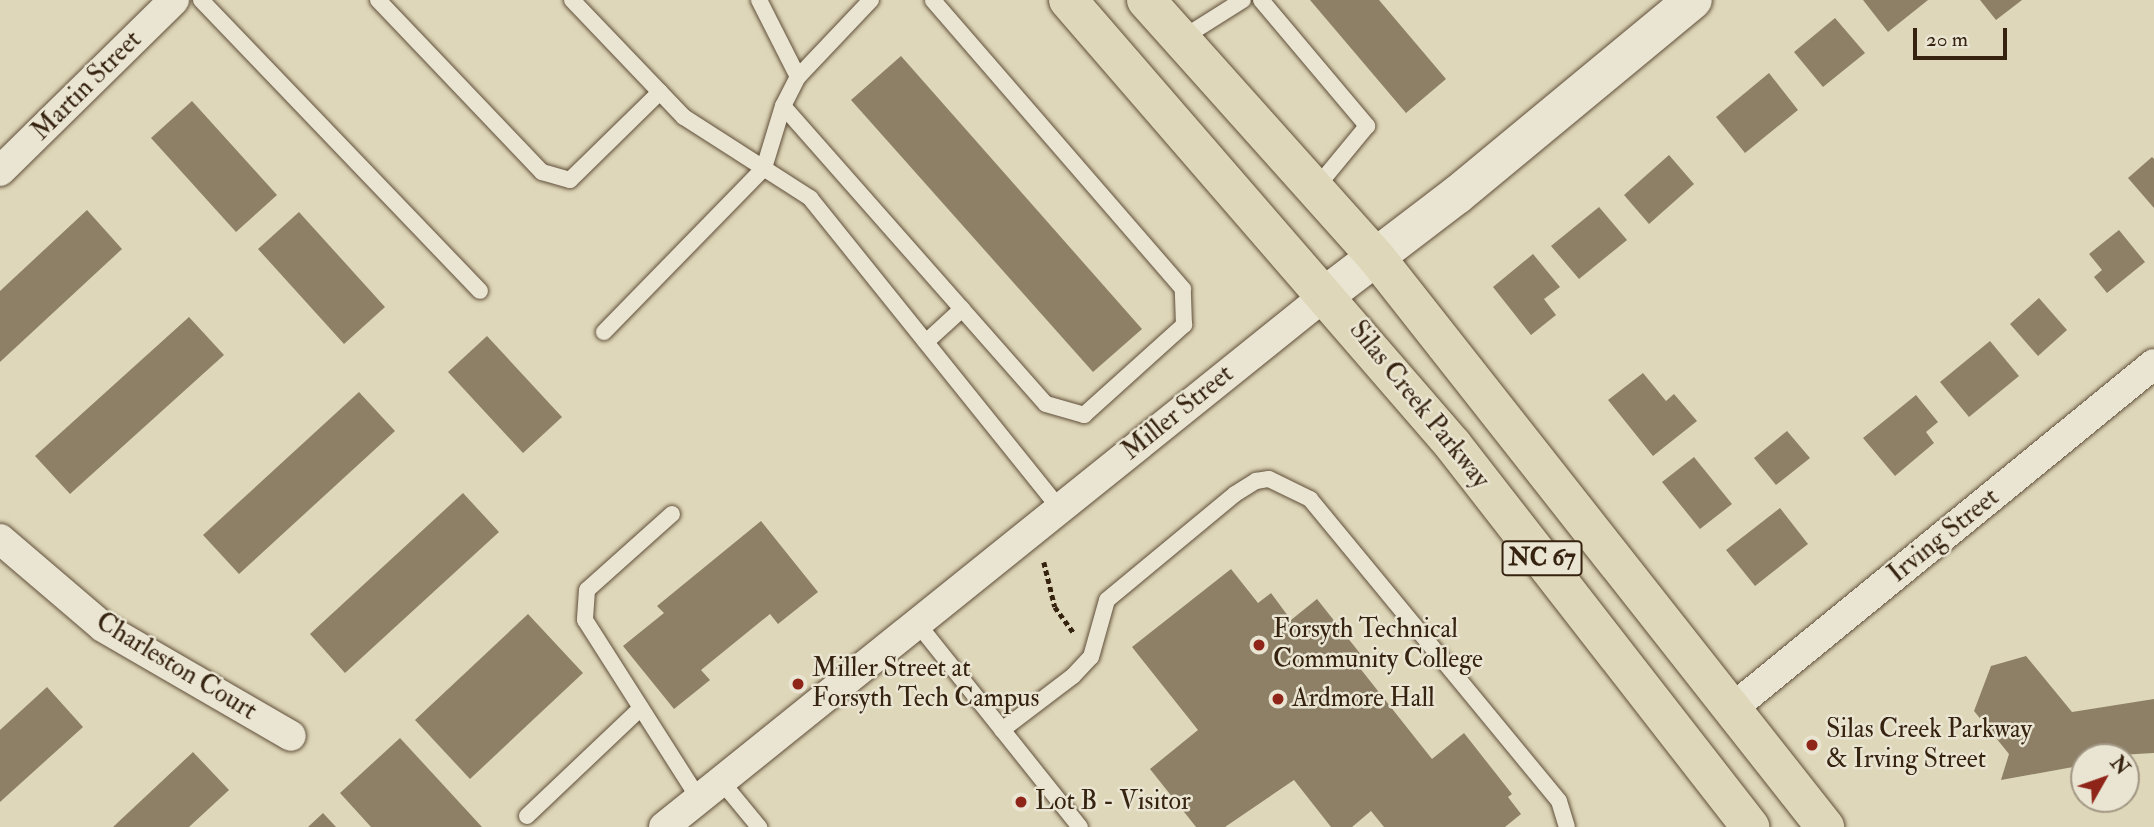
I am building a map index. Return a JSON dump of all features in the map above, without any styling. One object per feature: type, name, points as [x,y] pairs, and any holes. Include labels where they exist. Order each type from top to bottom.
[{"type":"main road","name":"Silas Creek Parkway","points":[[1068,0],[1327,294],[1453,445],[1750,827]]},
{"type":"main road","name":"NC 67","points":[[1146,0],[1376,257],[1734,707],[1825,827]]},
{"type":"main road","name":"Miller Street","points":[[1327,294],[1693,0]]},
{"type":"street","name":"Martin Street","points":[[0,171],[174,0]]},
{"type":"street","name":"Miller Street","points":[[664,827],[1327,294]]},
{"type":"street","name":"Irving Street","points":[[1734,707],[2154,364]]},
{"type":"street","name":"Charleston Court","points":[[0,539],[103,627],[291,736]]},
{"type":"lane","points":[[201,0],[481,291]]},
{"type":"lane","points":[[378,0],[542,172],[570,180],[660,92]]},
{"type":"lane","points":[[572,0],[684,117],[810,198],[1060,509]]},
{"type":"lane","points":[[759,0],[798,77]]},
{"type":"lane","points":[[604,332],[764,169],[783,106],[798,77],[871,0]]},
{"type":"lane","points":[[783,106],[1045,404],[1084,415],[1184,325],[1183,289],[933,0]]},
{"type":"lane","points":[[1181,39],[1243,0]]},
{"type":"lane","points":[[1261,0],[1367,126],[1315,189]]},
{"type":"lane","points":[[926,342],[962,309]]},
{"type":"lane","points":[[1002,730],[1073,676],[1094,649],[1107,600],[1256,481],[1289,485],[1310,499],[1559,802],[1567,827]]},
{"type":"lane","points":[[672,514],[587,590],[585,620],[641,708],[710,790],[759,827]]},
{"type":"lane","points":[[917,624],[1080,827]]},
{"type":"lane","points":[[527,816],[641,708]]},
{"type":"path","points":[[1044,562],[1055,607],[1067,627],[1094,649]]},
{"type":"building","points":[[1310,0],[1379,0],[1446,79],[1406,113]]},
{"type":"building","points":[[1863,0],[1928,0],[1888,32]]},
{"type":"building","points":[[1980,0],[2022,0],[1996,20]]},
{"type":"building","points":[[1835,18],[1865,53],[1823,87],[1794,52]]},
{"type":"building","points":[[901,56],[1142,329],[1093,372],[851,100]]},
{"type":"building","points":[[1769,73],[1798,110],[1745,153],[1716,117]]},
{"type":"building","points":[[192,101],[277,195],[236,232],[151,138]]},
{"type":"building","points":[[1669,155],[1694,184],[1649,224],[1624,195]]},
{"type":"building","points":[[2152,157],[2154,159],[2154,208],[2128,178]]},
{"type":"building","points":[[1599,207],[1627,240],[1579,279],[1551,246]]},
{"type":"building","points":[[87,210],[122,249],[0,362],[0,291]]},
{"type":"building","points":[[299,212],[385,307],[344,344],[258,249]]},
{"type":"building","points":[[2119,230],[2145,262],[2107,293],[2094,277],[2102,270],[2089,254]]},
{"type":"building","points":[[1533,254],[1560,287],[1544,299],[1556,315],[1531,335],[1493,287]]},
{"type":"building","points":[[2039,298],[2067,330],[2038,356],[2010,324]]},
{"type":"building","points":[[189,317],[224,355],[70,494],[35,456]]},
{"type":"building","points":[[487,336],[562,417],[523,453],[448,372]]},
{"type":"building","points":[[1990,341],[2019,376],[1969,417],[1940,382]]},
{"type":"building","points":[[1643,373],[1666,401],[1674,394],[1697,421],[1653,456],[1608,400]]},
{"type":"building","points":[[359,392],[395,431],[239,574],[203,535]]},
{"type":"building","points":[[1916,395],[1938,422],[1926,432],[1934,443],[1895,476],[1863,438]]},
{"type":"building","points":[[1787,431],[1810,458],[1776,485],[1754,458]]},
{"type":"building","points":[[1694,457],[1732,504],[1700,529],[1662,482]]},
{"type":"building","points":[[463,493],[499,532],[345,673],[310,634]]},
{"type":"building","points":[[1780,508],[1808,544],[1755,586],[1726,550]]},
{"type":"building","points":[[761,521],[818,592],[778,624],[770,614],[701,670],[710,680],[674,709],[623,646],[664,613],[657,606]]},
{"type":"building","name":"Ardmore Hall","points":[[1231,569],[1258,603],[1271,593],[1291,620],[1317,599],[1366,661],[1359,667],[1432,759],[1464,733],[1512,794],[1508,797],[1521,814],[1505,827],[1384,827],[1371,811],[1352,827],[1331,827],[1294,780],[1225,827],[1196,827],[1150,769],[1198,730],[1132,647]]},
{"type":"building","points":[[528,614],[583,673],[470,779],[415,720]]},
{"type":"building","points":[[2026,656],[2072,712],[2154,699],[2154,753],[2140,754],[2140,743],[2070,743],[2070,768],[2001,780],[2009,754],[1974,711],[1991,666]]},
{"type":"building","points":[[47,687],[83,727],[0,802],[0,730]]},
{"type":"building","points":[[400,738],[482,827],[371,827],[340,793]]},
{"type":"building","points":[[193,752],[229,790],[189,827],[113,827]]},
{"type":"building","points":[[323,813],[336,827],[308,827]]},
{"type":"place","name":"Forsyth Technical Community College","points":[[1259,645]]},
{"type":"place","name":"Miller Street at Forsyth Tech Campus","points":[[798,684]]},
{"type":"place","name":"Ardmore Hall","points":[[1278,699]]},
{"type":"place","name":"Silas Creek Parkway & Irving Street","points":[[1812,745]]},
{"type":"place","name":"Lot B - Visitor","points":[[1021,802]]}]
